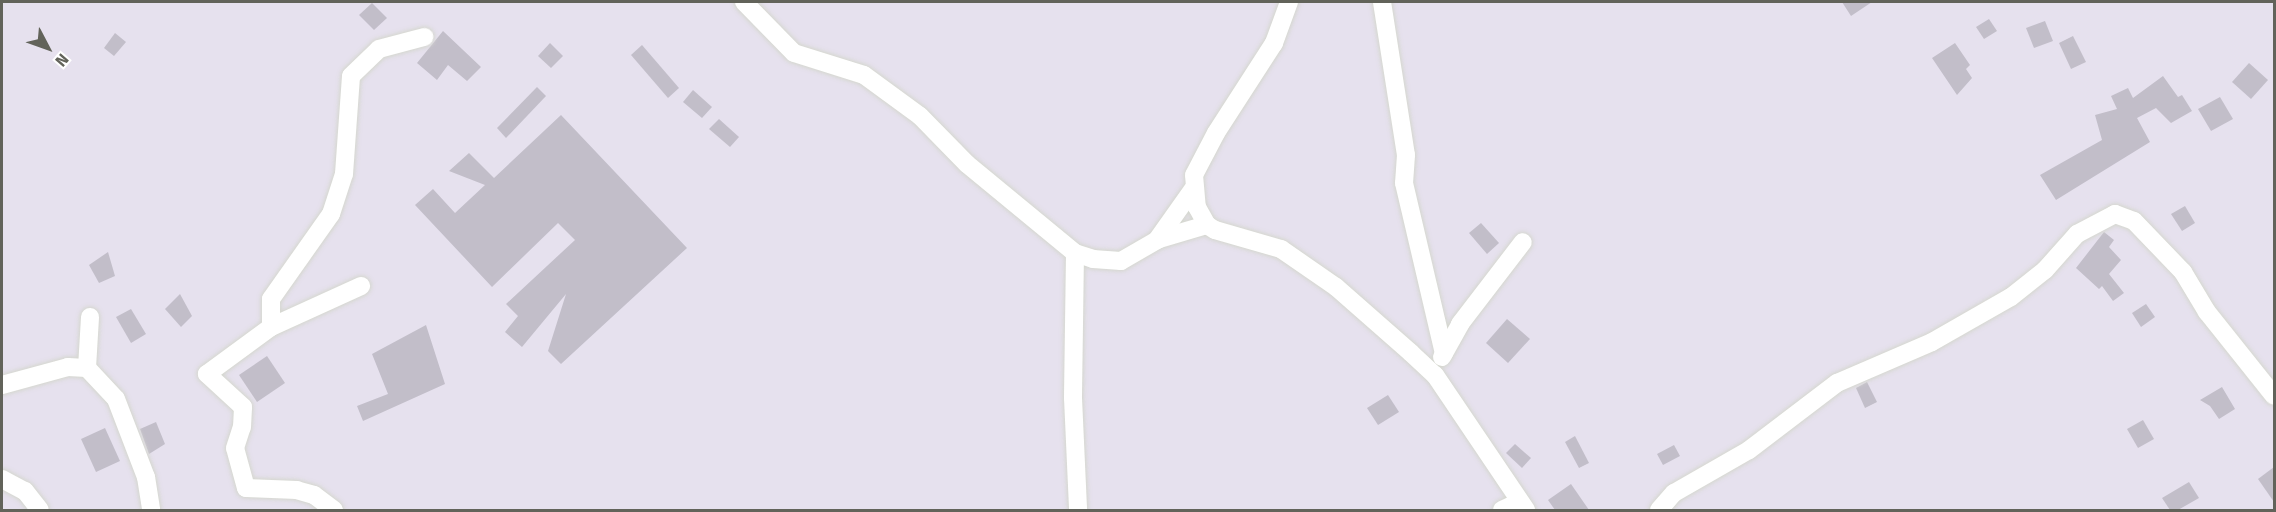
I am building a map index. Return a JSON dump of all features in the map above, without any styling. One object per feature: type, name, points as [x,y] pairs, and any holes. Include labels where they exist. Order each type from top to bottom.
[{"type":"street","points":[[744,2],[794,53],[864,75],[920,116],[967,164],[1075,253],[1093,259],[1120,261],[1157,240],[1207,225],[1281,249],[1336,288],[1435,375],[1522,506],[1502,510]]},
{"type":"street","points":[[1207,225],[1193,189],[1194,175],[1274,43],[1289,2]]},
{"type":"street","points":[[1382,2],[1406,155],[1404,183],[1444,353]]},
{"type":"street","points":[[271,327],[272,299],[331,214],[338,194],[344,174],[351,76],[379,49],[424,37]]},
{"type":"street","points":[[1157,240],[1193,189]]},
{"type":"street","points":[[1659,510],[1674,493],[1749,450],[1838,383],[1932,342],[2011,297],[2045,270],[2077,234],[2115,214],[2134,221],[2183,272],[2207,312],[2274,396]]},
{"type":"street","points":[[1435,375],[1460,324],[1523,243]]},
{"type":"street","points":[[1075,253],[1073,398],[1078,510]]},
{"type":"street","points":[[334,510],[314,495],[297,490],[246,488],[235,448],[242,427],[243,407],[207,374],[271,327],[362,286]]},
{"type":"street","points":[[87,368],[90,317]]},
{"type":"street","points":[[2,385],[69,366],[87,368],[116,399],[146,477],[151,510]]},
{"type":"street","points":[[2,479],[25,491],[40,510]]},
{"type":"building","points":[[1842,2],[1872,2],[1851,16]]},
{"type":"building","points":[[372,3],[387,18],[374,30],[359,15]]},
{"type":"building","points":[[1989,19],[1997,31],[1984,39],[1976,27]]},
{"type":"building","points":[[2045,21],[2053,41],[2034,48],[2026,28]]},
{"type":"building","points":[[443,31],[481,67],[467,81],[448,65],[437,80],[417,63]]},
{"type":"building","points":[[115,33],[126,42],[114,56],[104,48]]},
{"type":"building","points":[[2073,36],[2086,62],[2071,69],[2059,43]]},
{"type":"building","points":[[550,43],[563,56],[551,68],[538,56]]},
{"type":"building","points":[[1955,43],[1970,65],[1966,69],[1972,78],[1957,95],[1932,58]]},
{"type":"building","points":[[642,45],[679,88],[668,98],[631,55]]},
{"type":"building","points":[[2249,63],[2268,80],[2251,99],[2232,82]]},
{"type":"building","points":[[2163,76],[2178,97],[2182,95],[2192,111],[2171,123],[2156,108],[2137,118],[2150,142],[2056,200],[2040,175],[2102,140],[2095,115],[2117,109],[2111,96],[2128,88],[2133,98]]},
{"type":"building","points":[[537,87],[546,96],[506,138],[497,128]]},
{"type":"building","points":[[693,90],[712,107],[702,118],[683,102]]},
{"type":"building","points":[[2220,97],[2233,119],[2211,131],[2198,109]]},
{"type":"building","points":[[561,115],[687,248],[561,364],[548,351],[566,294],[522,347],[505,332],[518,316],[506,304],[575,240],[558,223],[492,287],[415,205],[433,189],[455,213],[485,185],[449,171],[469,153],[494,178]]},
{"type":"building","points":[[719,119],[739,137],[730,147],[709,129]]},
{"type":"building","points":[[2185,206],[2195,223],[2182,231],[2171,214]]},
{"type":"building","points":[[1481,223],[1499,243],[1487,254],[1469,233]]},
{"type":"building","points":[[2104,232],[2114,240],[2109,247],[2121,260],[2109,274],[2124,293],[2113,301],[2102,286],[2099,289],[2076,268]]},
{"type":"building","points":[[108,252],[115,276],[99,283],[89,265]]},
{"type":"building","points":[[180,294],[192,316],[181,327],[165,309]]},
{"type":"building","points":[[2146,304],[2155,317],[2141,327],[2132,313]]},
{"type":"building","points":[[131,309],[146,334],[131,343],[116,317]]},
{"type":"building","points":[[1507,319],[1530,339],[1508,363],[1486,343]]},
{"type":"building","points":[[426,325],[445,384],[363,421],[357,406],[388,394],[372,354]]},
{"type":"building","points":[[267,356],[285,383],[257,402],[239,375]]},
{"type":"building","points":[[1867,382],[1877,402],[1865,408],[1856,388]]},
{"type":"building","points":[[2222,387],[2235,409],[2219,419],[2210,406],[2200,400]]},
{"type":"building","points":[[1388,395],[1399,412],[1378,425],[1367,408]]},
{"type":"building","points":[[2143,420],[2154,439],[2138,448],[2127,429]]},
{"type":"building","points":[[156,422],[165,444],[149,454],[140,429]]},
{"type":"building","points":[[105,428],[120,461],[96,472],[81,439]]},
{"type":"building","points":[[1575,436],[1589,463],[1579,468],[1565,442]]},
{"type":"building","points":[[1515,444],[1531,458],[1522,468],[1506,453]]},
{"type":"building","points":[[1674,445],[1680,456],[1663,465],[1657,454]]},
{"type":"building","points":[[2274,467],[2274,502],[2258,479]]},
{"type":"building","points":[[2189,482],[2199,498],[2178,510],[2170,510],[2162,498]]},
{"type":"building","points":[[1571,484],[1589,510],[1555,510],[1548,500]]}]
